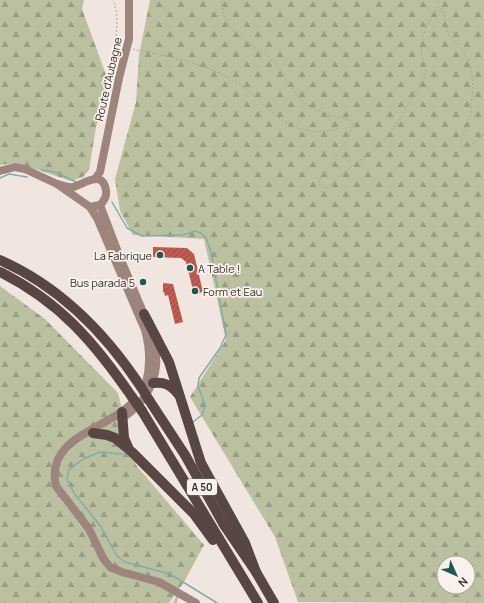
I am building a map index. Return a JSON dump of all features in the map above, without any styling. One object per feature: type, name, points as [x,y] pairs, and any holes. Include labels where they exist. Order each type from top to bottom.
[{"type":"highway","name":"A 50","points":[[0,260],[46,285],[92,325],[125,363],[148,385],[149,400],[185,455],[224,525],[256,572],[274,603]]},
{"type":"highway","name":"A 50","points":[[0,272],[40,294],[83,333],[113,369],[134,406],[258,603]]},
{"type":"highway","points":[[144,314],[169,362],[201,463],[245,543],[256,572]]},
{"type":"highway","points":[[148,385],[163,382],[172,386],[179,396]]},
{"type":"highway","points":[[122,415],[124,438],[132,452]]},
{"type":"highway","points":[[93,433],[115,438],[132,452],[194,514],[233,570],[243,577]]},
{"type":"main road","name":"Route d'Aubagne","points":[[95,179],[100,172],[119,78],[129,39],[129,0]]},
{"type":"main road","name":"Route d'Aubagne","points":[[102,162],[104,184]]},
{"type":"main road","points":[[0,171],[15,167],[25,169],[57,184],[79,198],[83,204],[90,207],[97,218],[144,314],[156,348],[157,362],[148,385],[134,406],[93,433],[78,437]]},
{"type":"main road","points":[[57,184],[72,187],[95,179],[104,184],[106,188],[106,197],[100,204],[90,207]]},
{"type":"main road","points":[[79,198],[79,190],[83,182]]},
{"type":"main road","points":[[100,204],[117,260],[145,330],[149,344],[150,366],[148,385]]},
{"type":"main road","points":[[122,415],[71,442],[58,459],[54,479],[56,486],[89,529],[103,558],[114,570],[148,578],[179,593],[195,603]]},
{"type":"lane","points":[[175,603],[179,593]]},
{"type":"path","points":[[113,0],[117,10],[117,31],[110,71],[113,77],[119,78]]},
{"type":"path","points":[[222,0],[224,15],[230,26],[236,33],[266,54],[276,64],[307,105],[329,115],[351,121],[352,129],[347,140],[319,180],[320,186],[324,188],[330,186],[338,177],[374,150],[394,128],[407,103],[425,76],[426,68],[421,50],[422,40],[434,11],[440,7],[444,11],[449,36],[463,51],[471,70],[471,112],[460,145],[463,147],[469,146],[484,133]]},
{"type":"path","points":[[127,48],[182,59],[228,77],[252,92],[276,116],[288,125],[308,131],[335,130],[337,128],[329,119],[329,115]]},
{"type":"green space","points":[[0,0],[84,0],[82,9],[109,83],[96,127],[89,170],[83,177],[71,181],[17,163],[0,165]]},
{"type":"green space","points":[[150,0],[484,0],[484,603],[298,602],[275,537],[190,397],[226,340],[204,239],[133,235],[120,211],[115,179],[136,102],[139,55]]},
{"type":"green space","points":[[0,286],[45,319],[118,393],[136,465],[204,545],[184,582],[169,603],[0,603]]},
{"type":"building","points":[[153,247],[187,248],[194,254],[203,292],[194,294],[186,262],[181,258],[153,257]]},
{"type":"building","points":[[163,283],[173,284],[183,322],[175,324],[168,295],[165,296],[163,292]]},
{"type":"waterway","points":[[42,170],[55,172],[76,182]]},
{"type":"waterway","points":[[0,178],[9,174],[27,177]]},
{"type":"waterway","points":[[112,202],[127,228],[142,236],[183,235],[195,231],[201,233],[206,238],[211,252],[226,335],[220,348],[199,378],[198,386],[205,405],[202,415],[193,422]]},
{"type":"waterway","points":[[122,454],[100,452],[83,459],[69,470],[67,479],[74,493],[101,527],[117,556],[125,562],[170,574],[217,603]]},
{"type":"place","name":"La Fabrique","points":[[160,255]]},
{"type":"place","name":"A Table !","points":[[190,268]]},
{"type":"place","name":"Bus parada 5","points":[[143,282]]},
{"type":"place","name":"Form et Eau","points":[[195,291]]}]
